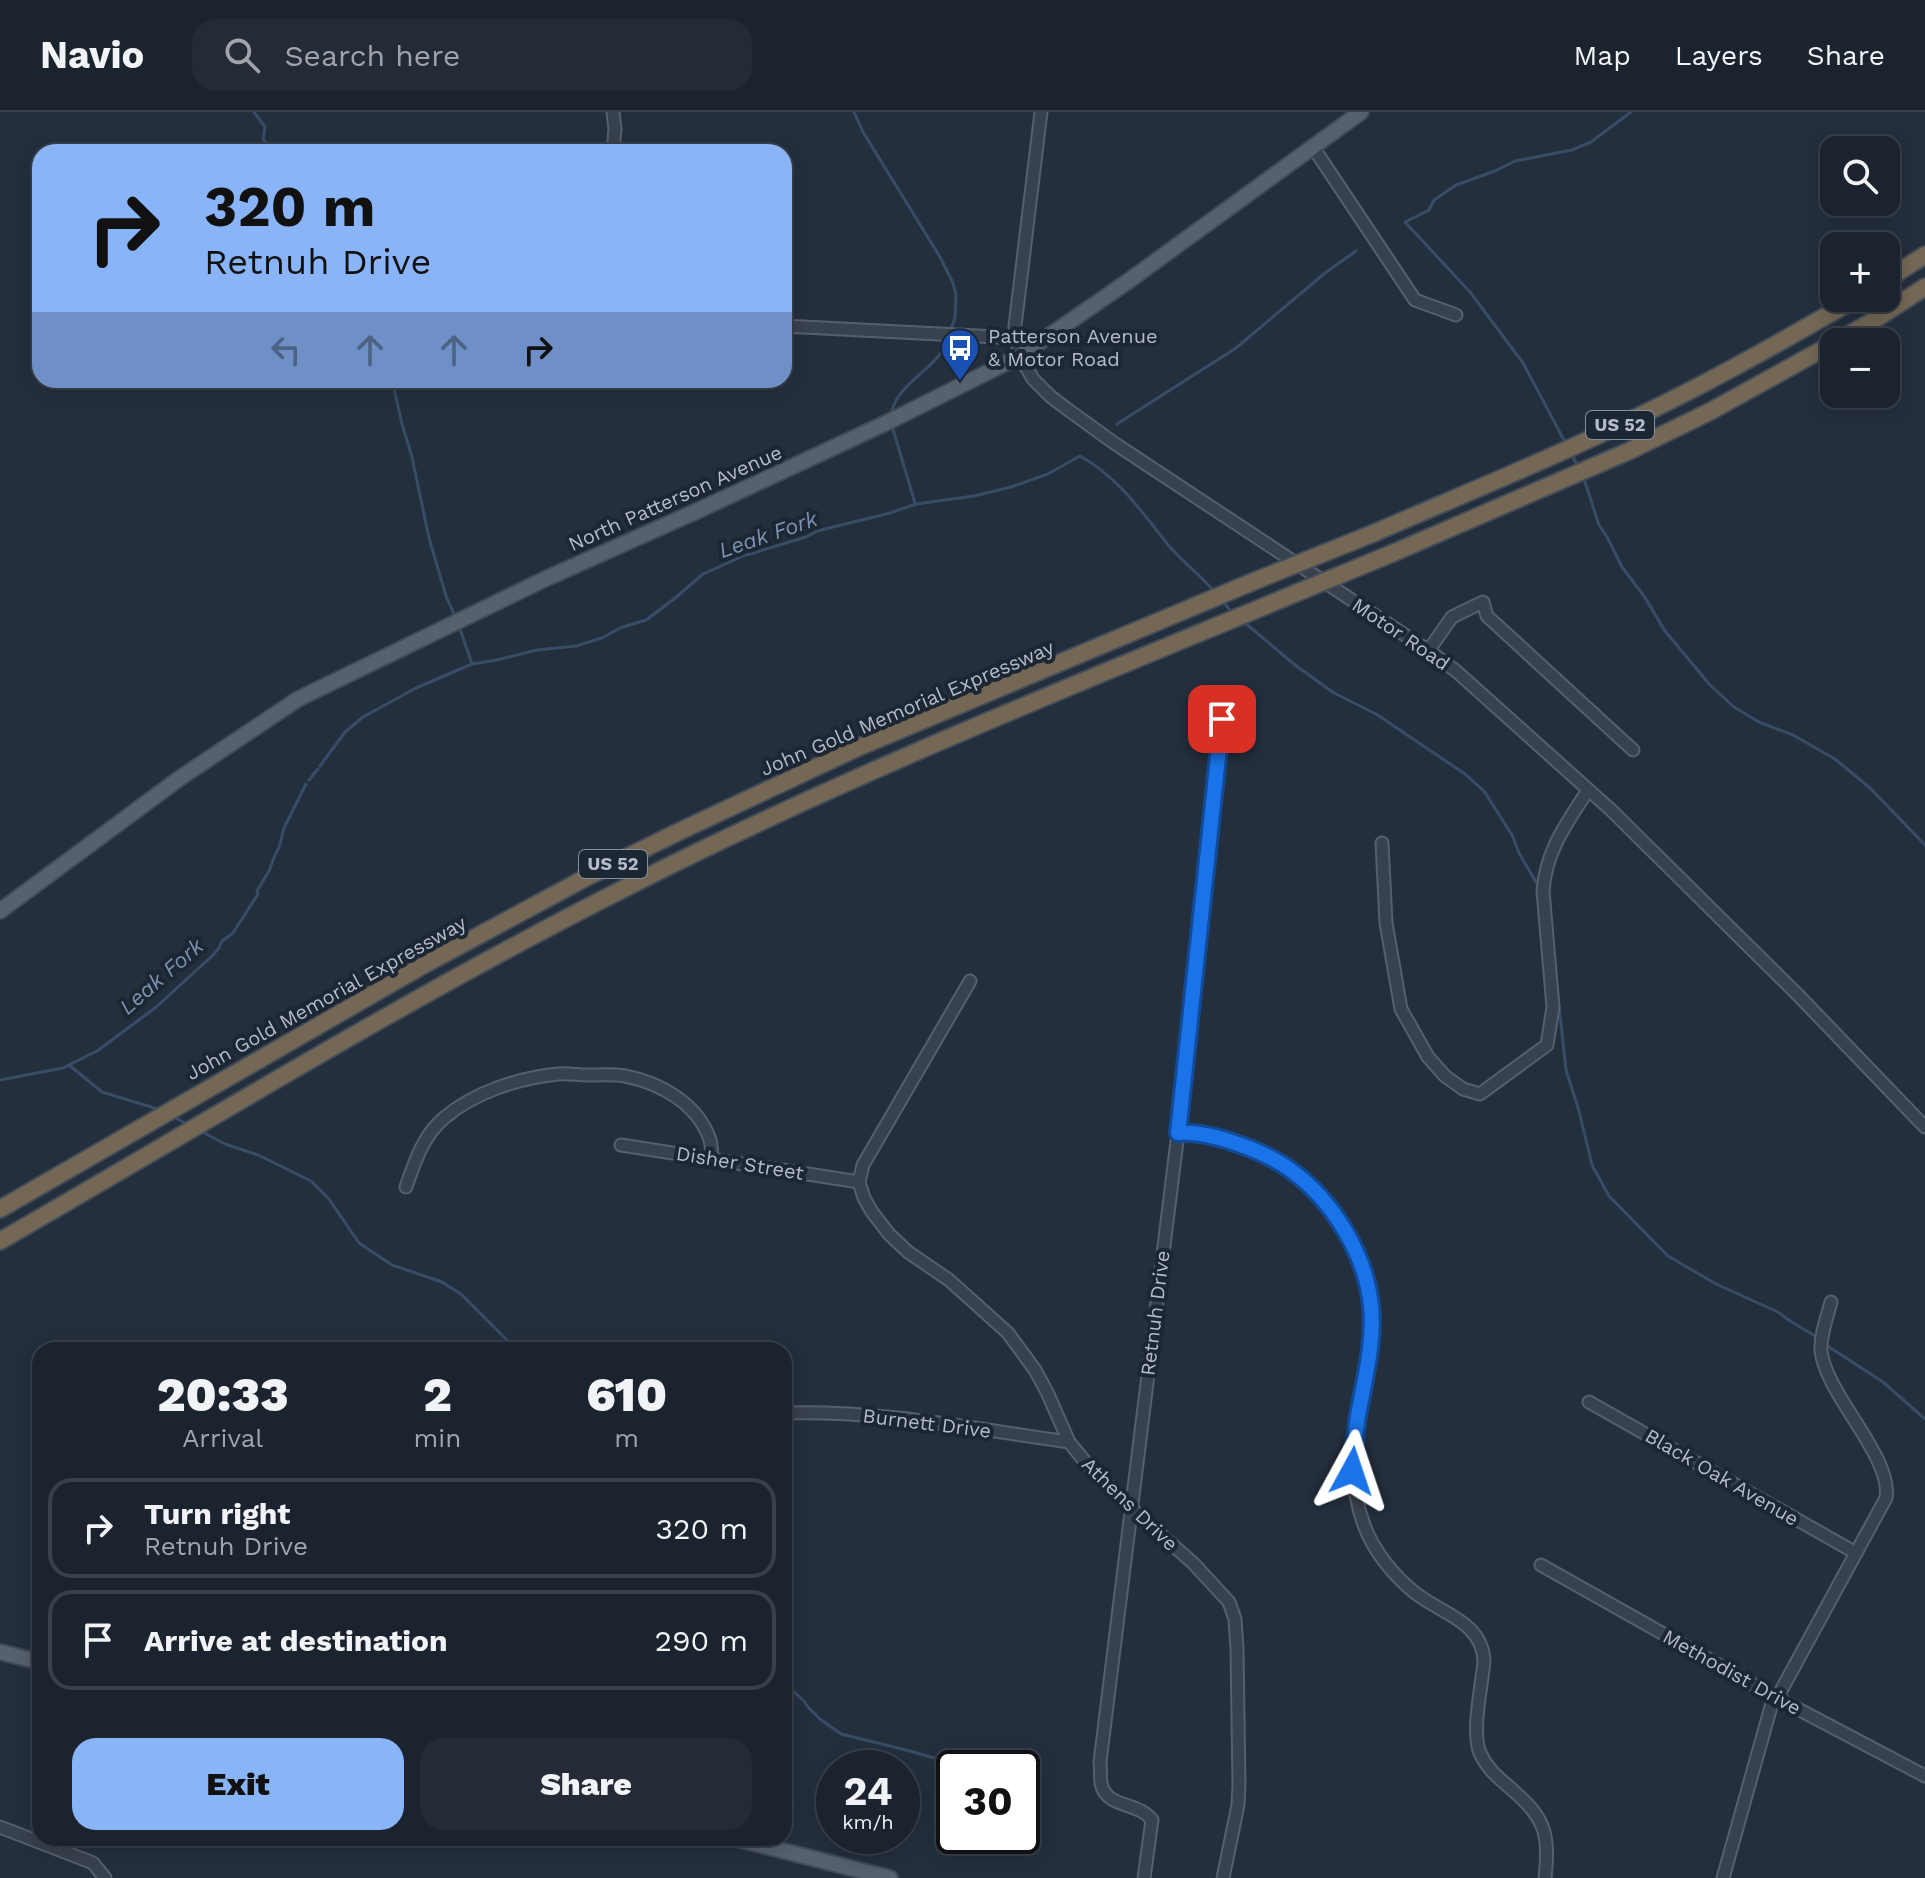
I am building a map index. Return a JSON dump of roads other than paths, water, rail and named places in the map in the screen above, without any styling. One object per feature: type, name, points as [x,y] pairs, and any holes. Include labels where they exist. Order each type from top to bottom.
[{"type":"highway","points":[[1900,271],[1925,255]]},
{"type":"highway","name":"US 52","points":[[1860,328],[1925,287]]},
{"type":"highway","name":"John Gold Memorial Expressway","points":[[0,1209],[420,967],[589,876],[691,826],[859,747],[1374,533],[1603,433],[1692,390],[1833,312]]},
{"type":"highway","name":"US 52","points":[[0,1241],[365,1029],[631,884],[816,796],[993,718],[1393,553],[1629,451],[1709,412],[1820,350]]},
{"type":"highway","points":[[0,1248],[36,1220]]},
{"type":"main road","name":"North Patterson Avenue","points":[[0,911],[180,778],[298,699],[532,585],[886,423],[1020,356],[1361,112]]},
{"type":"main road","points":[[0,1652],[32,1660]]},
{"type":"main road","points":[[764,1846],[890,1878]]},
{"type":"street","points":[[613,112],[614,144]]},
{"type":"street","name":"Motor Road","points":[[1041,112],[1016,316],[1020,356],[1033,379],[1084,422],[1456,671],[1588,790],[1798,995],[1925,1127]]},
{"type":"street","points":[[1313,147],[1415,300],[1456,315]]},
{"type":"street","points":[[792,326],[1016,338]]},
{"type":"street","points":[[1428,651],[1452,617],[1483,602],[1488,617],[1633,750]]},
{"type":"street","name":"Retnuh Drive","points":[[1144,1878],[1152,1820],[1138,1808],[1112,1800],[1101,1783],[1101,1773],[1178,1133],[1222,719]]},
{"type":"street","points":[[1382,843],[1386,923],[1401,1009],[1428,1057],[1445,1076],[1463,1089],[1480,1094],[1547,1045],[1553,1007],[1544,876],[1554,844],[1588,790]]},
{"type":"street","points":[[859,1182],[863,1165],[970,981]]},
{"type":"street","points":[[406,1187],[418,1153],[443,1119],[471,1099],[497,1089],[528,1079],[560,1074],[622,1075],[670,1092],[694,1113],[710,1140],[712,1159]]},
{"type":"street","points":[[1178,1133],[1188,1132],[1226,1140],[1286,1167],[1324,1202],[1354,1249],[1371,1307],[1370,1350],[1352,1471],[1364,1524],[1385,1561],[1411,1590],[1469,1627],[1484,1649],[1477,1744],[1490,1771],[1530,1805],[1540,1819],[1548,1853],[1545,1878]]},
{"type":"street","name":"Disher Street","points":[[621,1145],[859,1182]]},
{"type":"street","name":"Athens Drive","points":[[859,1182],[872,1212],[889,1234],[908,1252],[949,1280],[1008,1333],[1035,1370],[1069,1442],[1087,1464],[1194,1564],[1224,1595],[1233,1611],[1237,1649],[1239,1784],[1238,1805],[1223,1878]]},
{"type":"street","points":[[1723,1878],[1772,1703],[1886,1498],[1884,1475],[1832,1381],[1821,1352],[1831,1302]]},
{"type":"street","name":"Black Oak Avenue","points":[[1589,1402],[1856,1553]]},
{"type":"street","name":"Burnett Drive","points":[[792,1413],[891,1418],[1069,1442]]},
{"type":"street","name":"Methodist Drive","points":[[1541,1565],[1777,1698],[1925,1776]]},
{"type":"street","points":[[0,1827],[32,1839]]},
{"type":"street","points":[[49,1846],[93,1863],[105,1878]]},
{"type":"waterway","points":[[254,112],[265,127],[263,139],[267,144]]},
{"type":"waterway","points":[[854,112],[953,283],[955,318],[950,332]]},
{"type":"waterway","points":[[1566,444],[1523,363],[1470,292],[1405,222],[1429,210],[1434,200],[1456,185],[1515,161],[1572,150],[1591,142],[1631,112]]},
{"type":"waterway","name":"Leak Fork","points":[[1117,424],[1236,348],[1356,251]]},
{"type":"waterway","points":[[891,415],[901,394],[936,359],[948,339]]},
{"type":"waterway","points":[[394,388],[429,538],[455,616]]},
{"type":"waterway","points":[[892,426],[915,503]]},
{"type":"waterway","points":[[1571,454],[1579,468]]},
{"type":"waterway","name":"Leak Fork","points":[[320,766],[345,732],[363,717],[416,688],[472,664],[537,650],[576,646],[602,638],[620,628],[646,620],[703,574],[743,556],[817,531],[916,504],[1011,487],[1048,474],[1080,456],[1118,485],[1169,546],[1214,591]]},
{"type":"waterway","points":[[1584,479],[1599,525],[1622,567],[1665,631],[1710,685],[1734,707],[1759,722],[1793,735],[1835,759],[1870,788],[1925,845]]},
{"type":"waterway","points":[[1221,600],[1232,612]]},
{"type":"waterway","points":[[1244,622],[1334,693],[1376,714],[1465,774],[1484,791],[1512,835],[1540,889]]},
{"type":"waterway","points":[[459,626],[472,664]]},
{"type":"waterway","name":"Leak Fork","points":[[309,780],[318,769]]},
{"type":"waterway","name":"Leak Fork","points":[[0,1080],[63,1068],[97,1051],[155,1008],[211,957],[222,941],[233,933],[258,894],[279,848],[284,828],[306,784]]},
{"type":"waterway","points":[[1554,959],[1566,1070],[1592,1165],[1609,1196],[1668,1256],[1716,1284],[1778,1312],[1817,1337]]},
{"type":"waterway","points":[[69,1065],[102,1092],[161,1110]]},
{"type":"waterway","points":[[174,1117],[189,1125]]},
{"type":"waterway","points":[[199,1130],[311,1181],[329,1199],[359,1243],[392,1265],[442,1282],[461,1294],[509,1342]]},
{"type":"waterway","points":[[1826,1345],[1883,1382],[1925,1419]]},
{"type":"waterway","points":[[792,1690],[820,1719],[841,1734],[936,1758]]},
{"type":"place","name":"Patterson Avenue & Motor Road","points":[[960,382]]}]
